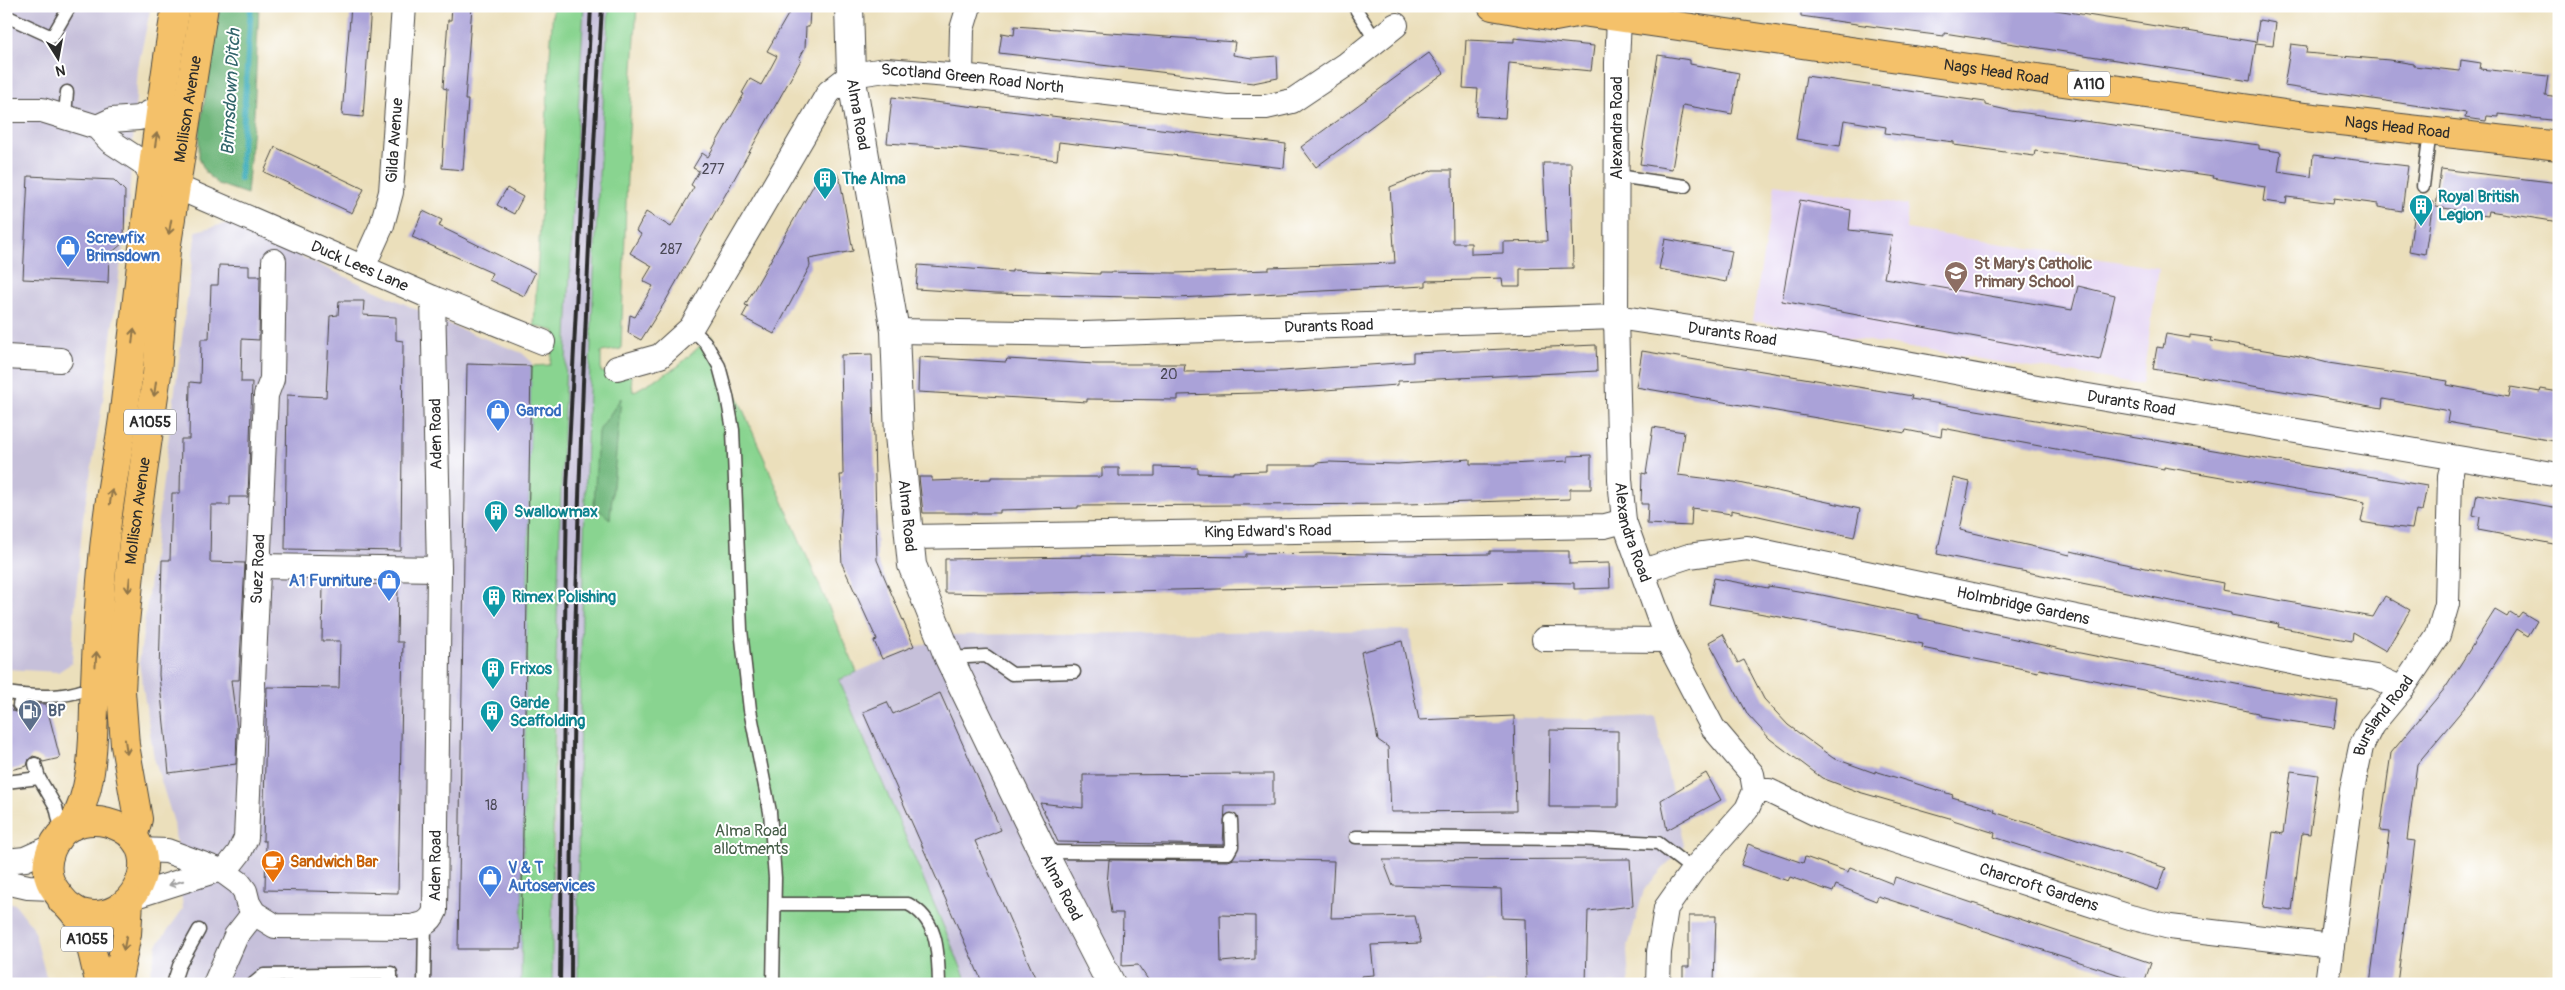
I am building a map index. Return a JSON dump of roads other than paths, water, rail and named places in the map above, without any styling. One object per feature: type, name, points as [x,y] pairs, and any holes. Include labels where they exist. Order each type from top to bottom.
[{"type":"main road","name":"Mollison Avenue","points":[[57,895],[48,870],[62,835],[80,813],[92,760],[94,686],[106,531],[124,414],[151,173],[176,6]]},
{"type":"main road","name":"Mollison Avenue","points":[[117,984],[132,899],[144,863],[136,843],[138,819],[125,745],[121,691],[124,633],[133,543],[157,374],[166,250],[204,6]]},
{"type":"main road","name":"A110","points":[[1497,7],[1555,17],[1580,9]]},
{"type":"main road","name":"Nags Head Road","points":[[1580,9],[1620,18],[2305,116],[2559,146]]},
{"type":"main road","points":[[62,835],[93,820],[110,822],[136,843]]},
{"type":"main road","name":"A1055","points":[[57,895],[80,912],[96,915],[116,910],[132,899]]},
{"type":"main road","name":"A1055","points":[[57,895],[83,926],[100,984]]},
{"type":"street","name":"Gilda Avenue","points":[[363,267],[382,225],[391,192],[404,6]]},
{"type":"street","name":"Alma Road","points":[[849,6],[851,75],[895,331],[898,435],[912,565],[949,658],[1042,852],[1111,984]]},
{"type":"street","points":[[961,76],[962,29],[969,6]]},
{"type":"street","name":"Alexandra Road","points":[[1620,18],[1617,63],[1616,317],[1620,479],[1624,522],[1666,640],[1694,696],[1713,728],[1752,774],[1755,791]]},
{"type":"street","name":"Scotland Green Road North","points":[[617,368],[660,356],[692,328],[829,92],[851,75],[886,70],[961,76],[1226,107],[1266,106],[1292,101],[1347,64],[1396,25]]},
{"type":"street","points":[[97,126],[112,120],[139,118],[161,107]]},
{"type":"street","points":[[6,110],[42,110],[65,115],[97,126],[110,141],[142,162],[151,173]]},
{"type":"street","name":"Duck Lees Lane","points":[[177,187],[433,298],[543,342]]},
{"type":"street","name":"Suez Road","points":[[220,871],[236,858],[246,838],[266,394],[272,379],[274,261]]},
{"type":"street","name":"Aden Road","points":[[254,913],[275,926],[411,927],[425,924],[432,918],[435,911],[439,569],[433,298]]},
{"type":"street","name":"Durants Road","points":[[895,331],[1084,334],[1616,317],[1819,347],[2064,392],[2559,475]]},
{"type":"street","points":[[6,357],[60,360]]},
{"type":"street","name":"Bursland Road","points":[[2327,984],[2352,790],[2360,747],[2372,726],[2402,689],[2438,635],[2447,604],[2450,477],[2454,458]]},
{"type":"street","name":"King Edward's Road","points":[[909,537],[1605,526],[1624,522]]},
{"type":"street","name":"Holmbridge Gardens","points":[[1643,571],[1689,556],[1747,548],[2320,668],[2376,676],[2402,689]]},
{"type":"street","points":[[258,566],[439,569]]},
{"type":"street","points":[[1544,639],[1666,640]]},
{"type":"street","points":[[1658,984],[1658,952],[1666,908],[1693,870],[1747,808],[1755,791]]},
{"type":"street","name":"Charcroft Gardens","points":[[1755,791],[1768,791],[1825,818],[2130,917],[2170,927],[2332,946]]},
{"type":"street","points":[[6,861],[25,859],[62,835]]},
{"type":"street","points":[[136,843],[168,852],[220,871],[239,883],[254,913],[236,936],[215,984]]},
{"type":"street","points":[[132,899],[220,871]]},
{"type":"street","points":[[6,882],[57,895]]},
{"type":"lane","points":[[6,16],[52,38],[70,6]]},
{"type":"lane","points":[[1354,6],[1376,42]]},
{"type":"lane","points":[[65,115],[67,92]]},
{"type":"lane","points":[[2423,186],[2430,131]]},
{"type":"lane","points":[[1618,176],[1685,186]]},
{"type":"lane","points":[[692,328],[705,342],[719,366],[733,430],[741,630],[750,710],[770,812],[775,904],[773,984]]},
{"type":"lane","points":[[949,658],[986,656],[1012,674],[1074,672]]},
{"type":"lane","points":[[6,693],[21,700],[79,693],[94,686]]},
{"type":"lane","points":[[35,764],[39,778],[56,807],[62,835]]},
{"type":"lane","points":[[6,782],[39,778]]},
{"type":"lane","points":[[1042,852],[1228,853],[1232,846],[1231,820]]},
{"type":"lane","points":[[1356,837],[1576,839],[1658,843],[1693,870]]},
{"type":"lane","points":[[775,904],[908,904],[923,914],[933,932],[938,950],[939,984]]},
{"type":"lane","points":[[424,984],[425,924]]},
{"type":"lane","points":[[173,984],[179,966],[199,930]]},
{"type":"lane","points":[[253,984],[264,975],[391,973],[391,984]]},
{"type":"waterway","name":"Brimsdown Ditch","points":[[240,179],[251,6]]},
{"type":"railway","points":[[560,984],[567,489],[591,6]]},
{"type":"railway","points":[[571,984],[573,740],[579,495],[583,373],[602,6]]},
{"type":"place","name":"The Alma","points":[[825,200]]},
{"type":"place","name":"Royal British Legion","points":[[2421,227]]},
{"type":"place","name":"Screwfix Brimsdown","points":[[68,268]]},
{"type":"place","name":"St Mary's Catholic Primary School","points":[[1956,294]]},
{"type":"place","name":"Garrod","points":[[498,432]]},
{"type":"place","name":"Swallowmax","points":[[496,533]]},
{"type":"place","name":"A1 Furniture","points":[[389,602]]},
{"type":"place","name":"Rimex Polishing","points":[[494,618]]},
{"type":"place","name":"Frixos","points":[[493,690]]},
{"type":"place","name":"BP","points":[[30,732]]},
{"type":"place","name":"Garde Scaffolding","points":[[492,733]]},
{"type":"place","name":"Sandwich Bar","points":[[273,883]]},
{"type":"place","name":"V & T Autoservices","points":[[490,898]]},
{"type":"park label","name":"Alma Road allotments","points":[[751,840]]}]
